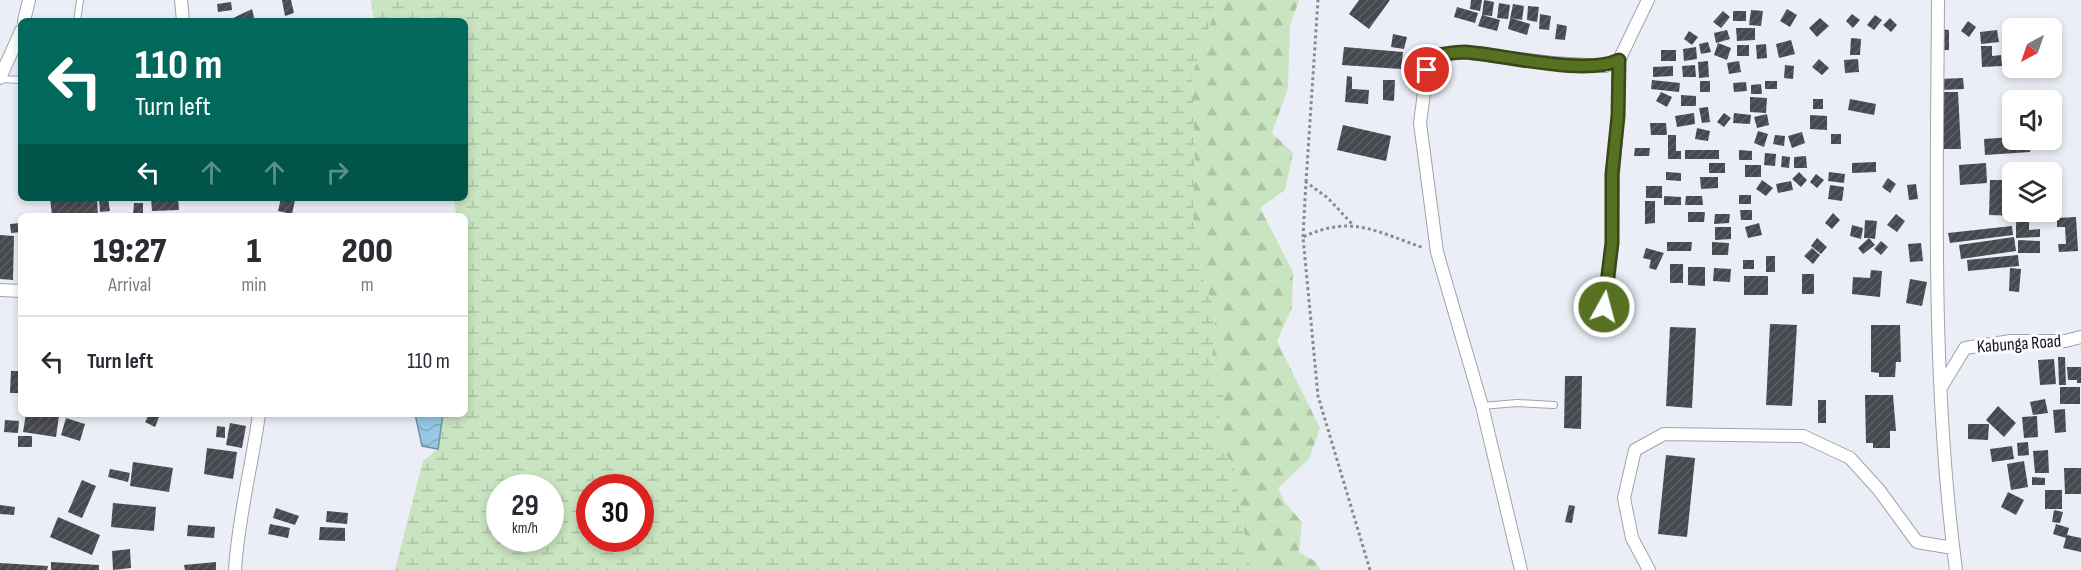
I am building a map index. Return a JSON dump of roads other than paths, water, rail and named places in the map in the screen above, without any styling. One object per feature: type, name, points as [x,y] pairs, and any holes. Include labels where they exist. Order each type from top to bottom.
[{"type":"street","points":[[25,18],[29,0]]},
{"type":"street","points":[[181,0],[183,18]]},
{"type":"street","points":[[1604,328],[1612,243],[1612,174],[1618,116],[1619,60],[1648,0]]},
{"type":"street","points":[[1938,0],[1937,330],[1956,570]]},
{"type":"street","points":[[0,78],[18,38]]},
{"type":"street","points":[[1521,570],[1482,406],[1437,252],[1420,123],[1427,70],[1437,55],[1463,52],[1553,63],[1606,66],[1619,60]]},
{"type":"street","points":[[0,290],[18,291]]},
{"type":"street","name":"Kabunga Road","points":[[1942,386],[1965,348],[2011,341],[2065,341],[2081,337]]},
{"type":"street","points":[[235,570],[236,543],[252,465],[259,417]]},
{"type":"street","points":[[1648,570],[1632,538],[1624,498],[1635,450],[1664,434],[1803,436],[1850,458],[1879,490],[1917,542],[1953,548]]},
{"type":"lane","points":[[77,18],[80,0]]},
{"type":"lane","points":[[0,78],[18,80]]},
{"type":"lane","points":[[1482,406],[1517,402],[1554,405]]},
{"type":"water","points":[[416,417],[443,417],[438,449],[422,446]]}]
